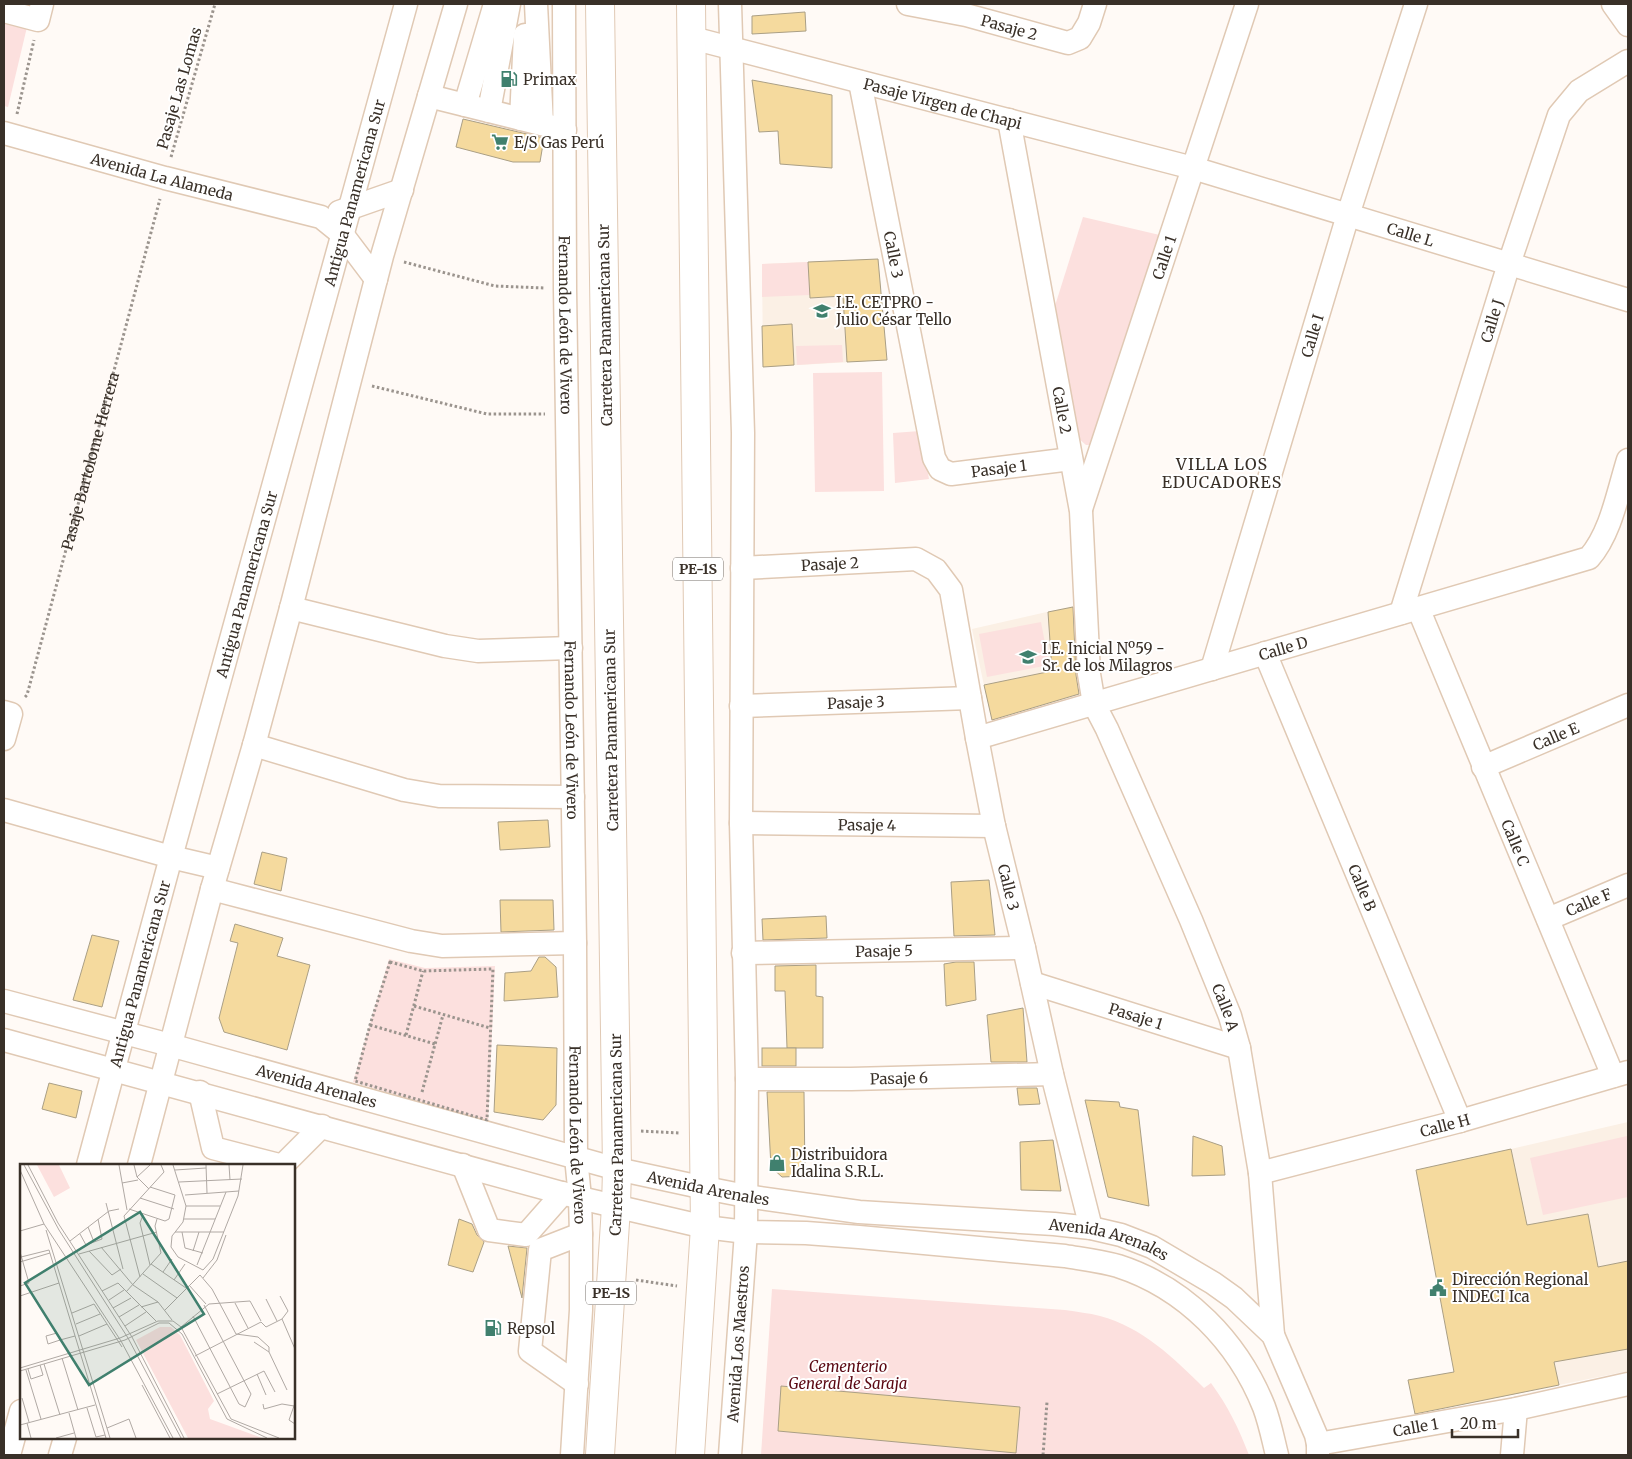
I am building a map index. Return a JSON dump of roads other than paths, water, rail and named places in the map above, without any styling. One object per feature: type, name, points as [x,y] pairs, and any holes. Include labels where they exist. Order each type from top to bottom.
[{"type":"highway","name":"Carretera Panamericana Sur","points":[[600,4],[616,1169],[616,1207],[600,1455]]},
{"type":"highway","name":"PE-1S","points":[[690,1455],[705,1227],[692,4]]},
{"type":"street","name":"Antigua Panamericana Sur","points":[[88,1164],[406,4]]},
{"type":"street","points":[[140,1164],[212,890],[291,608],[382,256],[456,4]]},
{"type":"street","points":[[512,11],[560,4]]},
{"type":"street","name":"Fernando León de Vivero","points":[[564,4],[565,289],[575,943],[576,1157],[572,1195],[581,1234],[581,1310],[572,1455]]},
{"type":"street","points":[[730,4],[743,433],[741,823],[746,1079],[746,1232]]},
{"type":"street","name":"Pasaje 2","points":[[908,4],[968,9],[1068,43],[1080,38],[1089,23],[1095,4]]},
{"type":"street","name":"Calle 1","points":[[1080,511],[1247,4]]},
{"type":"street","name":"Calle I","points":[[1212,669],[1348,215],[1416,4]]},
{"type":"street","points":[[1613,4],[1628,25]]},
{"type":"street","points":[[4,11],[40,12]]},
{"type":"street","points":[[465,105],[512,11]]},
{"type":"street","points":[[489,112],[512,11]]},
{"type":"street","points":[[512,11],[521,119]]},
{"type":"street","points":[[512,11],[542,124]]},
{"type":"street","name":"Pasaje Virgen de Chapi","points":[[692,38],[1193,168]]},
{"type":"street","name":"Calle J","points":[[1410,611],[1509,264],[1559,115],[1579,92],[1628,60]]},
{"type":"street","name":"Calle 3","points":[[860,82],[934,458]]},
{"type":"street","points":[[429,96],[565,130]]},
{"type":"street","name":"Calle 2","points":[[1009,120],[1080,511],[1089,674],[1094,704]]},
{"type":"street","name":"Avenida La Alameda","points":[[8,134],[166,178],[321,217],[342,234],[376,279]]},
{"type":"street","name":"Calle L","points":[[1193,168],[1628,300]]},
{"type":"street","name":"Avenida La Alameda","points":[[321,217],[350,210],[402,190]]},
{"type":"street","name":"Pasaje 1","points":[[934,458],[940,469],[951,474],[1071,459]]},
{"type":"street","name":"Calle D","points":[[976,738],[1589,558],[1598,547],[1606,530],[1628,460]]},
{"type":"street","name":"Pasaje 2","points":[[742,568],[916,559]]},
{"type":"street","name":"Calle 3","points":[[916,559],[936,570],[951,590],[976,738],[994,826],[1052,1074],[1091,1228]]},
{"type":"street","points":[[291,608],[446,646],[478,651],[571,648]]},
{"type":"street","name":"Calle C","points":[[1410,611],[1483,767],[1548,919],[1621,1074]]},
{"type":"street","name":"Calle B","points":[[1264,653],[1460,1120]]},
{"type":"street","name":"Pasaje 3","points":[[741,706],[970,698]]},
{"type":"street","name":"Calle A","points":[[1094,704],[1107,729],[1191,920],[1230,1016],[1239,1048],[1260,1173],[1273,1335]]},
{"type":"street","name":"Calle E","points":[[1483,767],[1628,705]]},
{"type":"street","points":[[4,739],[7,713]]},
{"type":"street","points":[[254,745],[404,790],[439,796],[573,797]]},
{"type":"street","points":[[4,810],[171,857],[218,868]]},
{"type":"street","name":"Pasaje 4","points":[[741,823],[994,826]]},
{"type":"street","name":"Calle F","points":[[1548,919],[1628,885]]},
{"type":"street","points":[[212,890],[411,941],[442,946],[575,943]]},
{"type":"street","name":"Pasaje 5","points":[[743,953],[1024,948]]},
{"type":"street","name":"Pasaje 1","points":[[1032,984],[1239,1048]]},
{"type":"street","name":"Avenida Arenales","points":[[4,1001],[170,1045],[616,1169],[705,1188],[746,1196],[859,1212],[1054,1224],[1091,1228],[1120,1235],[1152,1247],[1213,1283],[1234,1298],[1273,1335],[1306,1411],[1318,1449]]},
{"type":"street","name":"Avenida Arenales","points":[[4,1040],[616,1207],[705,1227],[746,1232],[859,1236],[1065,1256],[1117,1266],[1142,1276],[1171,1292],[1194,1308],[1217,1330],[1251,1378],[1264,1408],[1277,1455]]},
{"type":"street","name":"Pasaje 6","points":[[746,1079],[851,1079],[1052,1074]]},
{"type":"street","name":"Calle H","points":[[1260,1173],[1460,1120],[1621,1074]]},
{"type":"street","points":[[200,1092],[214,1148],[275,1164]]},
{"type":"street","points":[[284,1164],[322,1126]]},
{"type":"street","points":[[463,1165],[489,1230],[533,1242],[581,1234]]},
{"type":"street","points":[[572,1195],[533,1242],[530,1351],[577,1384]]},
{"type":"street","name":"Avenida Los Maestros","points":[[730,1455],[746,1232]]},
{"type":"street","name":"Calle 1","points":[[1318,1449],[1628,1384]]},
{"type":"street","points":[[1512,1455],[1516,1409]]},
{"type":"street","points":[[9,1455],[20,1415]]},
{"type":"street","points":[[60,1455],[65,1439]]},
{"type":"place","name":"Primax","points":[[509,79]]},
{"type":"place","name":"E/S Gas Perú","points":[[500,142]]},
{"type":"place","name":"I.E. CETPRO - Julio César Tello","points":[[822,311]]},
{"type":"place","name":"I.E. Inicial Nº59 - Sr. de los Milagros","points":[[1028,657]]},
{"type":"place","name":"Distribuidora Idalina S.R.L.","points":[[777,1163]]},
{"type":"place","name":"Dirección Regional INDECI Ica","points":[[1438,1288]]},
{"type":"place","name":"Repsol","points":[[493,1328]]},
{"type":"district","name":"VILLA LOS EDUCADORES","points":[[1222,473]]},
{"type":"park label","name":"Cementerio General de Saraja","points":[[848,1374]]}]
